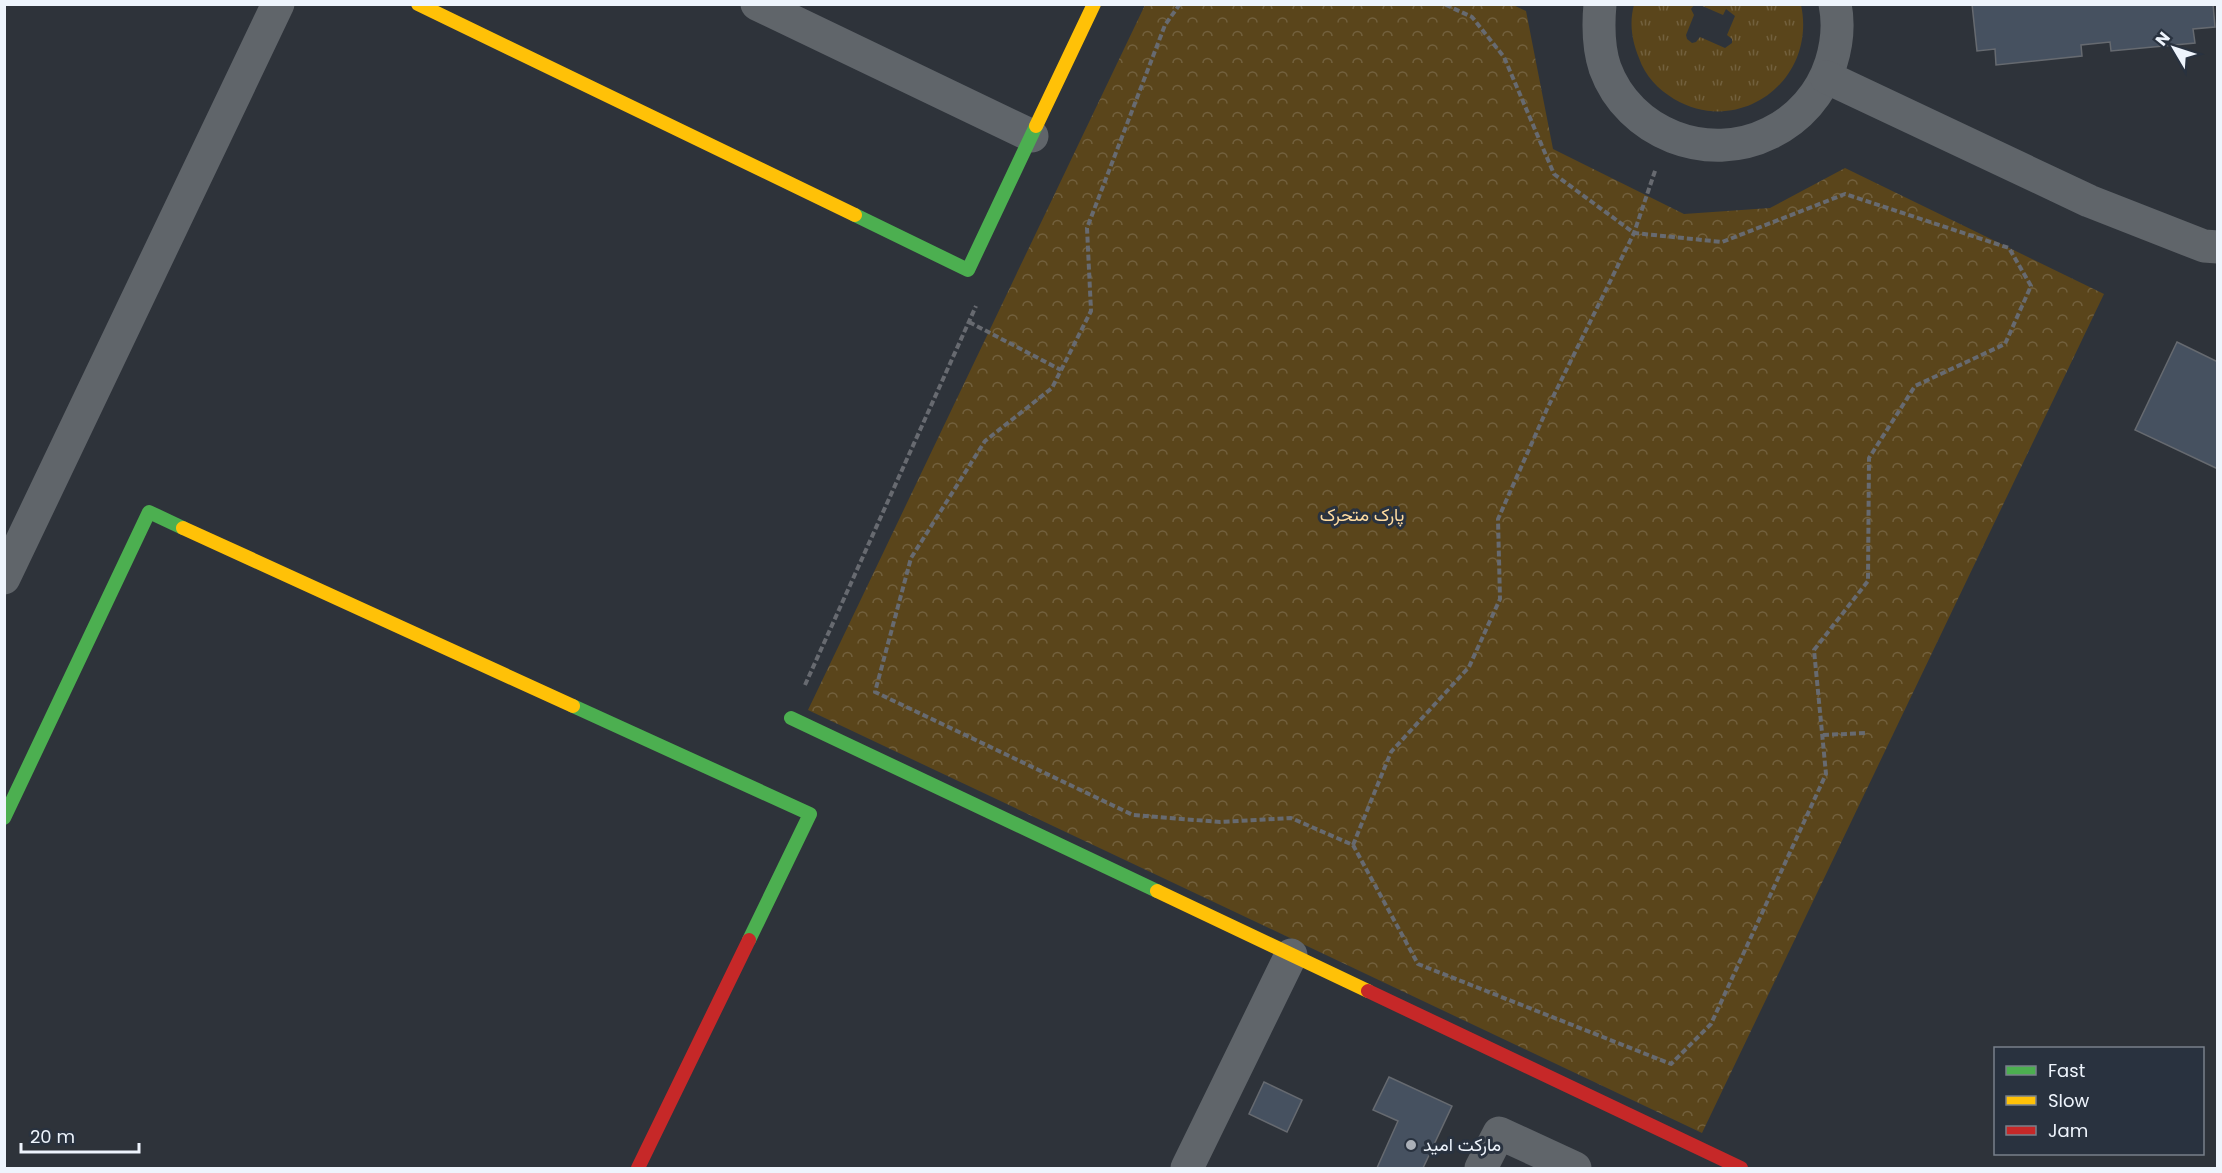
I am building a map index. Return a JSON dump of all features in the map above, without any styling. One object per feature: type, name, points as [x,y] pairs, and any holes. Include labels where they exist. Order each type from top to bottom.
[{"type":"street","points":[[4,578],[278,4]]},
{"type":"street","points":[[418,4],[968,270],[1092,5]]},
{"type":"street","points":[[757,4],[1032,136]]},
{"type":"street","points":[[1600,4],[1598,37],[1605,68],[1619,95],[1640,118],[1667,135],[1696,145],[1728,146],[1758,139],[1786,125],[1809,104],[1826,77],[1836,47],[1835,4]]},
{"type":"street","points":[[1826,77],[2089,201],[2204,246],[2217,247]]},
{"type":"street","points":[[4,818],[149,512],[810,814],[638,1168]]},
{"type":"street","points":[[791,718],[1741,1168]]},
{"type":"street","points":[[1187,1168],[1291,955]]},
{"type":"street","points":[[1482,1168],[1499,1133],[1575,1168]]},
{"type":"path","points":[[1180,4],[1165,25],[1087,228],[1091,311],[1052,388],[985,441],[911,558],[875,692],[1133,815],[1220,822],[1291,818],[1353,845],[1418,964],[1671,1064],[1711,1024],[1826,774],[1815,650],[1868,581],[1869,458],[1915,386],[2005,344],[2031,286],[2009,248],[1845,194],[1722,242],[1634,233],[1554,174],[1504,57],[1472,17],[1444,4]]},
{"type":"path","points":[[1353,845],[1392,752],[1469,667],[1500,599],[1498,519],[1547,410],[1634,233],[1667,135]]},
{"type":"path","points":[[791,718],[978,301]]},
{"type":"path","points":[[968,322],[1061,370]]},
{"type":"path","points":[[1823,735],[1867,733]]},
{"type":"green space","name":"پارک متحرک","points":[[1145,5],[1513,5],[1526,11],[1553,149],[1684,214],[1770,208],[1845,168],[2104,294],[1702,1133],[808,710]]},
{"type":"green space","points":[[1634,5],[1694,5],[1691,9],[1694,15],[1686,35],[1692,43],[1700,37],[1725,48],[1732,43],[1732,39],[1727,35],[1735,16],[1726,9],[1723,15],[1700,5],[1801,5],[1803,32],[1797,56],[1786,78],[1769,94],[1748,106],[1724,111],[1699,109],[1668,95],[1653,82],[1645,71],[1633,39]]},
{"type":"building","points":[[1972,4],[2213,4],[2215,27],[2193,29],[2195,43],[2111,51],[2110,42],[2081,45],[2082,56],[1996,65],[1995,49],[1977,51]]},
{"type":"building","points":[[2177,342],[2218,362],[2218,469],[2135,430]]},
{"type":"building","name":"مارکت امید","points":[[1389,1077],[1452,1106],[1423,1168],[1377,1168],[1398,1121],[1373,1110]]},
{"type":"building","points":[[1264,1082],[1302,1100],[1287,1132],[1249,1114]]},
{"type":"traffic: fast","points":[[855,215],[968,270],[1036,126]]},
{"type":"traffic: fast","points":[[4,818],[149,512],[183,528]]},
{"type":"traffic: fast","points":[[573,706],[810,814],[749,940]]},
{"type":"traffic: fast","points":[[791,718],[1157,891]]},
{"type":"traffic: slow","points":[[418,4],[855,215]]},
{"type":"traffic: slow","points":[[1036,126],[1094,4]]},
{"type":"traffic: slow","points":[[183,528],[573,706]]},
{"type":"traffic: slow","points":[[1157,891],[1368,991]]},
{"type":"traffic: jam","points":[[638,1168],[749,940]]},
{"type":"traffic: jam","points":[[1368,991],[1741,1168]]},
{"type":"place","name":"مارکت امید","points":[[1411,1145]]}]
